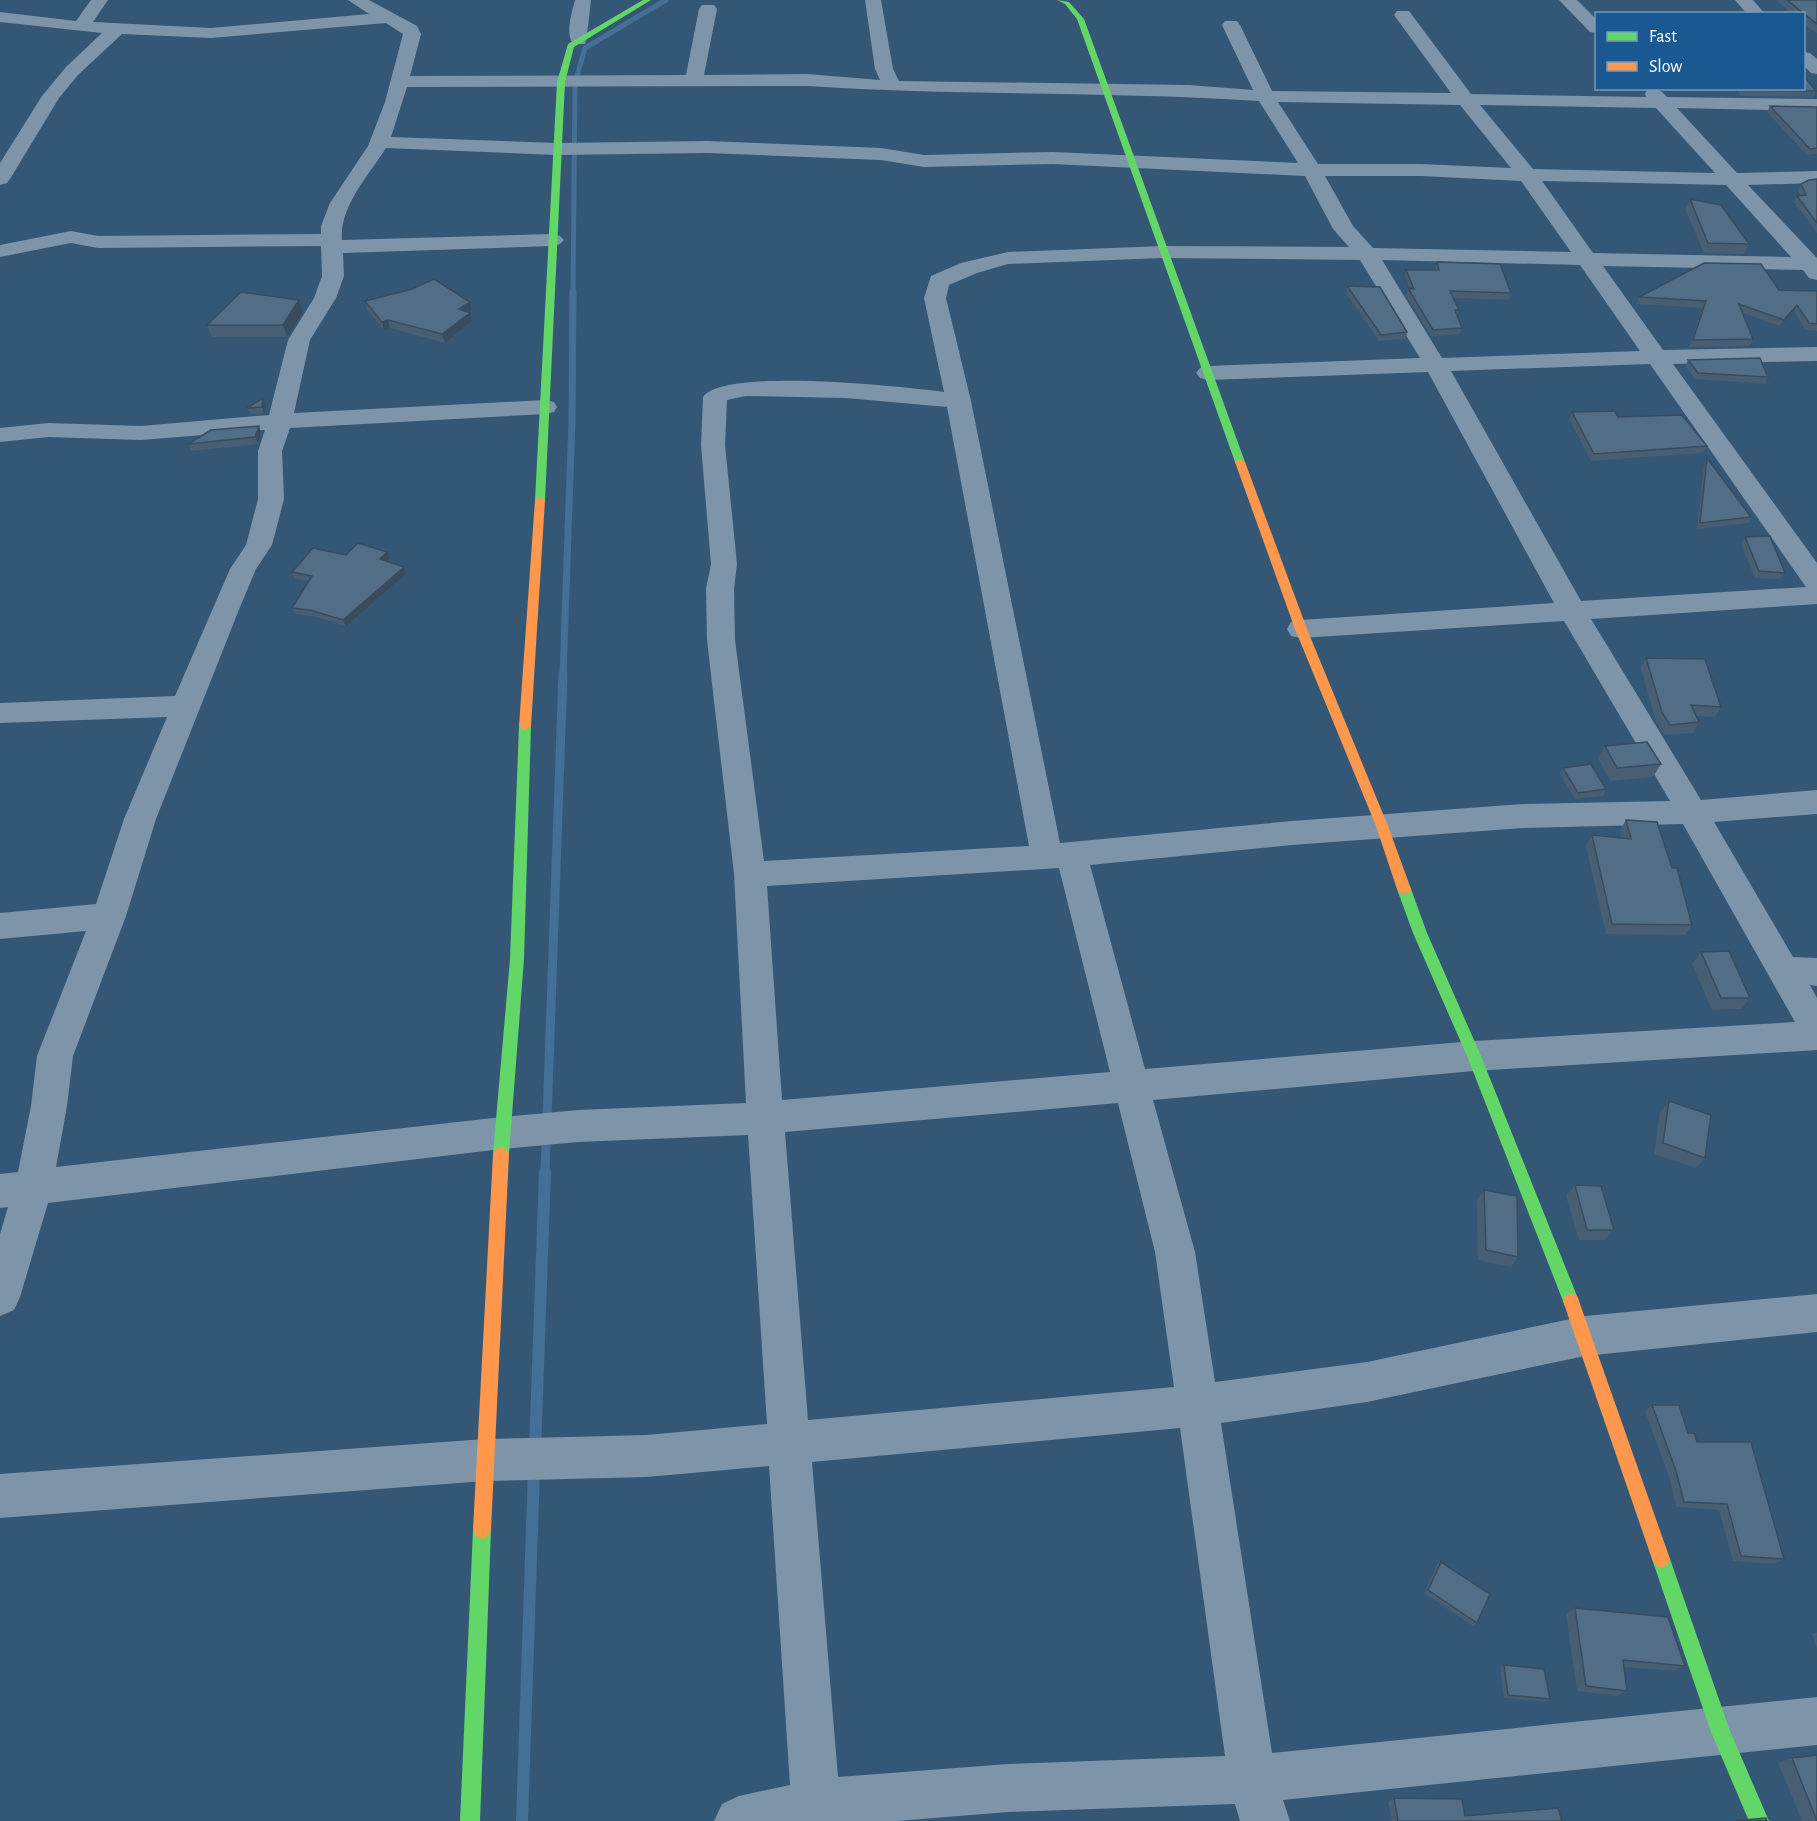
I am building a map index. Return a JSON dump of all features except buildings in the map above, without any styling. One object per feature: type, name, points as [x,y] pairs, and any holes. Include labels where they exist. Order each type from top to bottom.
[{"type":"street","points":[[81,27],[100,0]]},
{"type":"street","points":[[579,40],[578,24],[583,0]]},
{"type":"street","points":[[470,1821],[502,1133],[517,959],[522,765],[545,407],[561,82],[571,46],[648,0]]},
{"type":"street","points":[[873,0],[884,69],[893,86]]},
{"type":"street","points":[[1060,0],[1067,3],[1080,19],[1301,629],[1382,826],[1420,933],[1474,1056],[1585,1336],[1721,1732],[1759,1821]]},
{"type":"street","points":[[1567,0],[1595,27]]},
{"type":"street","points":[[1743,0],[1755,12]]},
{"type":"street","points":[[0,1297],[17,1190],[49,1106],[55,1056],[109,916],[140,819],[226,607],[243,569],[259,545],[271,499],[270,451],[280,421],[300,340],[325,298],[333,276],[331,225],[340,202],[379,142],[400,82],[412,34],[407,27],[356,1],[326,23]]},
{"type":"street","points":[[694,81],[708,9]]},
{"type":"street","points":[[1403,15],[1465,99],[1527,175],[1817,583]]},
{"type":"street","points":[[0,17],[116,30],[211,33],[387,18]]},
{"type":"street","points":[[1231,25],[1265,96],[1312,170],[1344,229],[1368,255],[1436,366],[1573,612],[1817,1029]]},
{"type":"street","points":[[0,179],[51,96],[72,71],[116,30]]},
{"type":"street","points":[[1805,59],[1817,69]]},
{"type":"street","points":[[400,82],[807,80],[893,86],[1189,91],[1265,96],[1465,99],[1656,96],[1817,105]]},
{"type":"street","points":[[1656,96],[1730,179],[1814,267]]},
{"type":"street","points":[[379,142],[557,149],[708,147],[881,154],[924,161],[1053,158],[1223,164],[1312,170],[1421,170],[1527,175],[1730,179],[1817,177]]},
{"type":"street","points":[[0,251],[71,237],[98,242],[333,244],[553,240]]},
{"type":"street","points":[[1259,1800],[1175,1252],[1132,1086],[1059,855],[935,298],[939,281],[969,268],[1008,258],[1163,252],[1586,258],[1814,267]]},
{"type":"street","points":[[1208,373],[1656,357],[1817,354]]},
{"type":"street","points":[[817,1812],[765,1118],[750,874],[721,639],[720,589],[724,564],[713,445],[715,397],[725,391],[741,389],[829,389],[879,391],[958,401]]},
{"type":"street","points":[[0,435],[48,430],[141,433],[280,421],[545,407]]},
{"type":"street","points":[[1301,629],[1817,595]]},
{"type":"street","points":[[0,713],[186,706]]},
{"type":"street","points":[[750,874],[1059,855],[1382,826],[1523,816],[1692,812],[1817,802]]},
{"type":"street","points":[[0,926],[109,916]]},
{"type":"street","points":[[1782,970],[1817,972]]},
{"type":"street","points":[[17,1190],[578,1126],[765,1118],[1474,1056],[1817,1035]]},
{"type":"street","points":[[0,1496],[485,1460],[647,1456],[1199,1405],[1367,1382],[1585,1336],[1755,1321],[1817,1313]]},
{"type":"street","points":[[739,1821],[1008,1788],[1259,1800],[1817,1720]]},
{"type":"waterway","points":[[573,294],[575,83],[585,48],[666,0]]},
{"type":"waterway","points":[[563,675],[572,420],[573,292]]},
{"type":"waterway","points":[[545,1173],[563,674]]},
{"type":"waterway","points":[[535,1450],[545,1172]]},
{"type":"waterway","points":[[522,1821],[534,1470]]},
{"type":"traffic: fast","points":[[540,500],[561,82],[571,46],[648,0]]},
{"type":"traffic: fast","points":[[1060,0],[1067,3],[1080,19],[1240,462]]},
{"type":"traffic: fast","points":[[501,1154],[517,959],[525,726]]},
{"type":"traffic: fast","points":[[1404,889],[1420,933],[1474,1056],[1571,1301]]},
{"type":"traffic: fast","points":[[470,1821],[482,1530]]},
{"type":"traffic: fast","points":[[1661,1559],[1721,1732],[1759,1821]]},
{"type":"traffic: slow","points":[[1240,462],[1301,629],[1382,826],[1404,889]]},
{"type":"traffic: slow","points":[[525,726],[540,500]]},
{"type":"traffic: slow","points":[[482,1530],[501,1154]]},
{"type":"traffic: slow","points":[[1571,1301],[1661,1559]]}]
